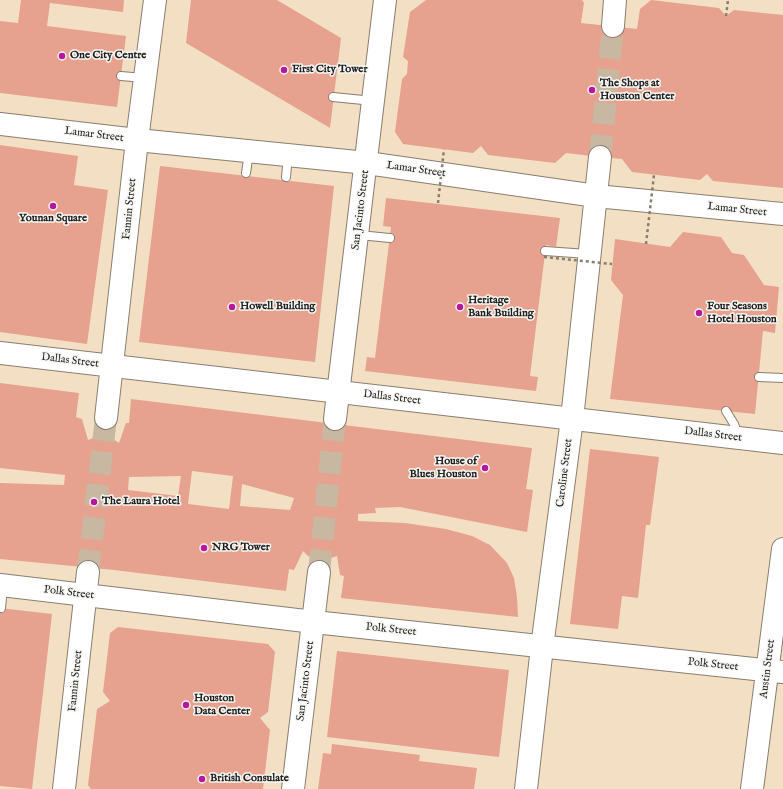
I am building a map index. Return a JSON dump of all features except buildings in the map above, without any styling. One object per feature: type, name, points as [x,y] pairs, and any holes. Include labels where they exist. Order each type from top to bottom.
[{"type":"street","name":"Fannin Street","points":[[106,418],[137,140],[155,0]]},
{"type":"street","name":"San Jacinto Street","points":[[335,419],[367,163],[385,0]]},
{"type":"street","points":[[613,26],[615,0]]},
{"type":"street","name":"Lamar Street","points":[[0,124],[137,140],[367,163],[596,196],[783,214]]},
{"type":"street","name":"Caroline Street","points":[[526,789],[542,647],[572,418],[600,157]]},
{"type":"street","name":"Dallas Street","points":[[0,353],[783,443]]},
{"type":"street","name":"Austin Street","points":[[752,789],[776,671],[783,550]]},
{"type":"street","name":"Fannin Street","points":[[64,789],[88,572]]},
{"type":"street","name":"San Jacinto Street","points":[[293,789],[319,572]]},
{"type":"street","name":"Polk Street","points":[[2,585],[314,622],[776,671]]},
{"type":"lane","points":[[121,76],[145,78]]},
{"type":"lane","points":[[333,97],[374,101]]},
{"type":"lane","points":[[246,173],[249,151]]},
{"type":"lane","points":[[286,177],[288,155]]},
{"type":"lane","points":[[358,234],[390,238]]},
{"type":"lane","points":[[545,254],[590,254]]},
{"type":"lane","points":[[759,377],[783,378]]},
{"type":"lane","points":[[726,411],[736,430],[734,437]]},
{"type":"lane","points":[[1,608],[2,585]]},
{"type":"path","points":[[726,16],[728,0]]},
{"type":"path","points":[[438,203],[444,149]]},
{"type":"path","points":[[646,244],[654,175]]},
{"type":"path","points":[[545,254],[612,264]]},
{"type":"tunnel","points":[[600,157],[613,26]]},
{"type":"tunnel","points":[[88,572],[106,418]]},
{"type":"tunnel","points":[[319,572],[335,419]]},
{"type":"place","name":"One City Centre","points":[[62,56]]},
{"type":"place","name":"First City Tower","points":[[284,70]]},
{"type":"place","name":"The Shops at Houston Center","points":[[592,90]]},
{"type":"place","name":"Younan Square","points":[[53,206]]},
{"type":"place","name":"Howell Building","points":[[232,307]]},
{"type":"place","name":"Heritage Bank Building","points":[[460,307]]},
{"type":"place","name":"Four Seasons Hotel Houston","points":[[699,313]]},
{"type":"place","name":"House of Blues Houston","points":[[485,468]]},
{"type":"place","name":"The Laura Hotel","points":[[94,502]]},
{"type":"place","name":"NRG Tower","points":[[204,548]]},
{"type":"place","name":"Houston Data Center","points":[[186,705]]},
{"type":"place","name":"British Consulate","points":[[202,779]]}]
